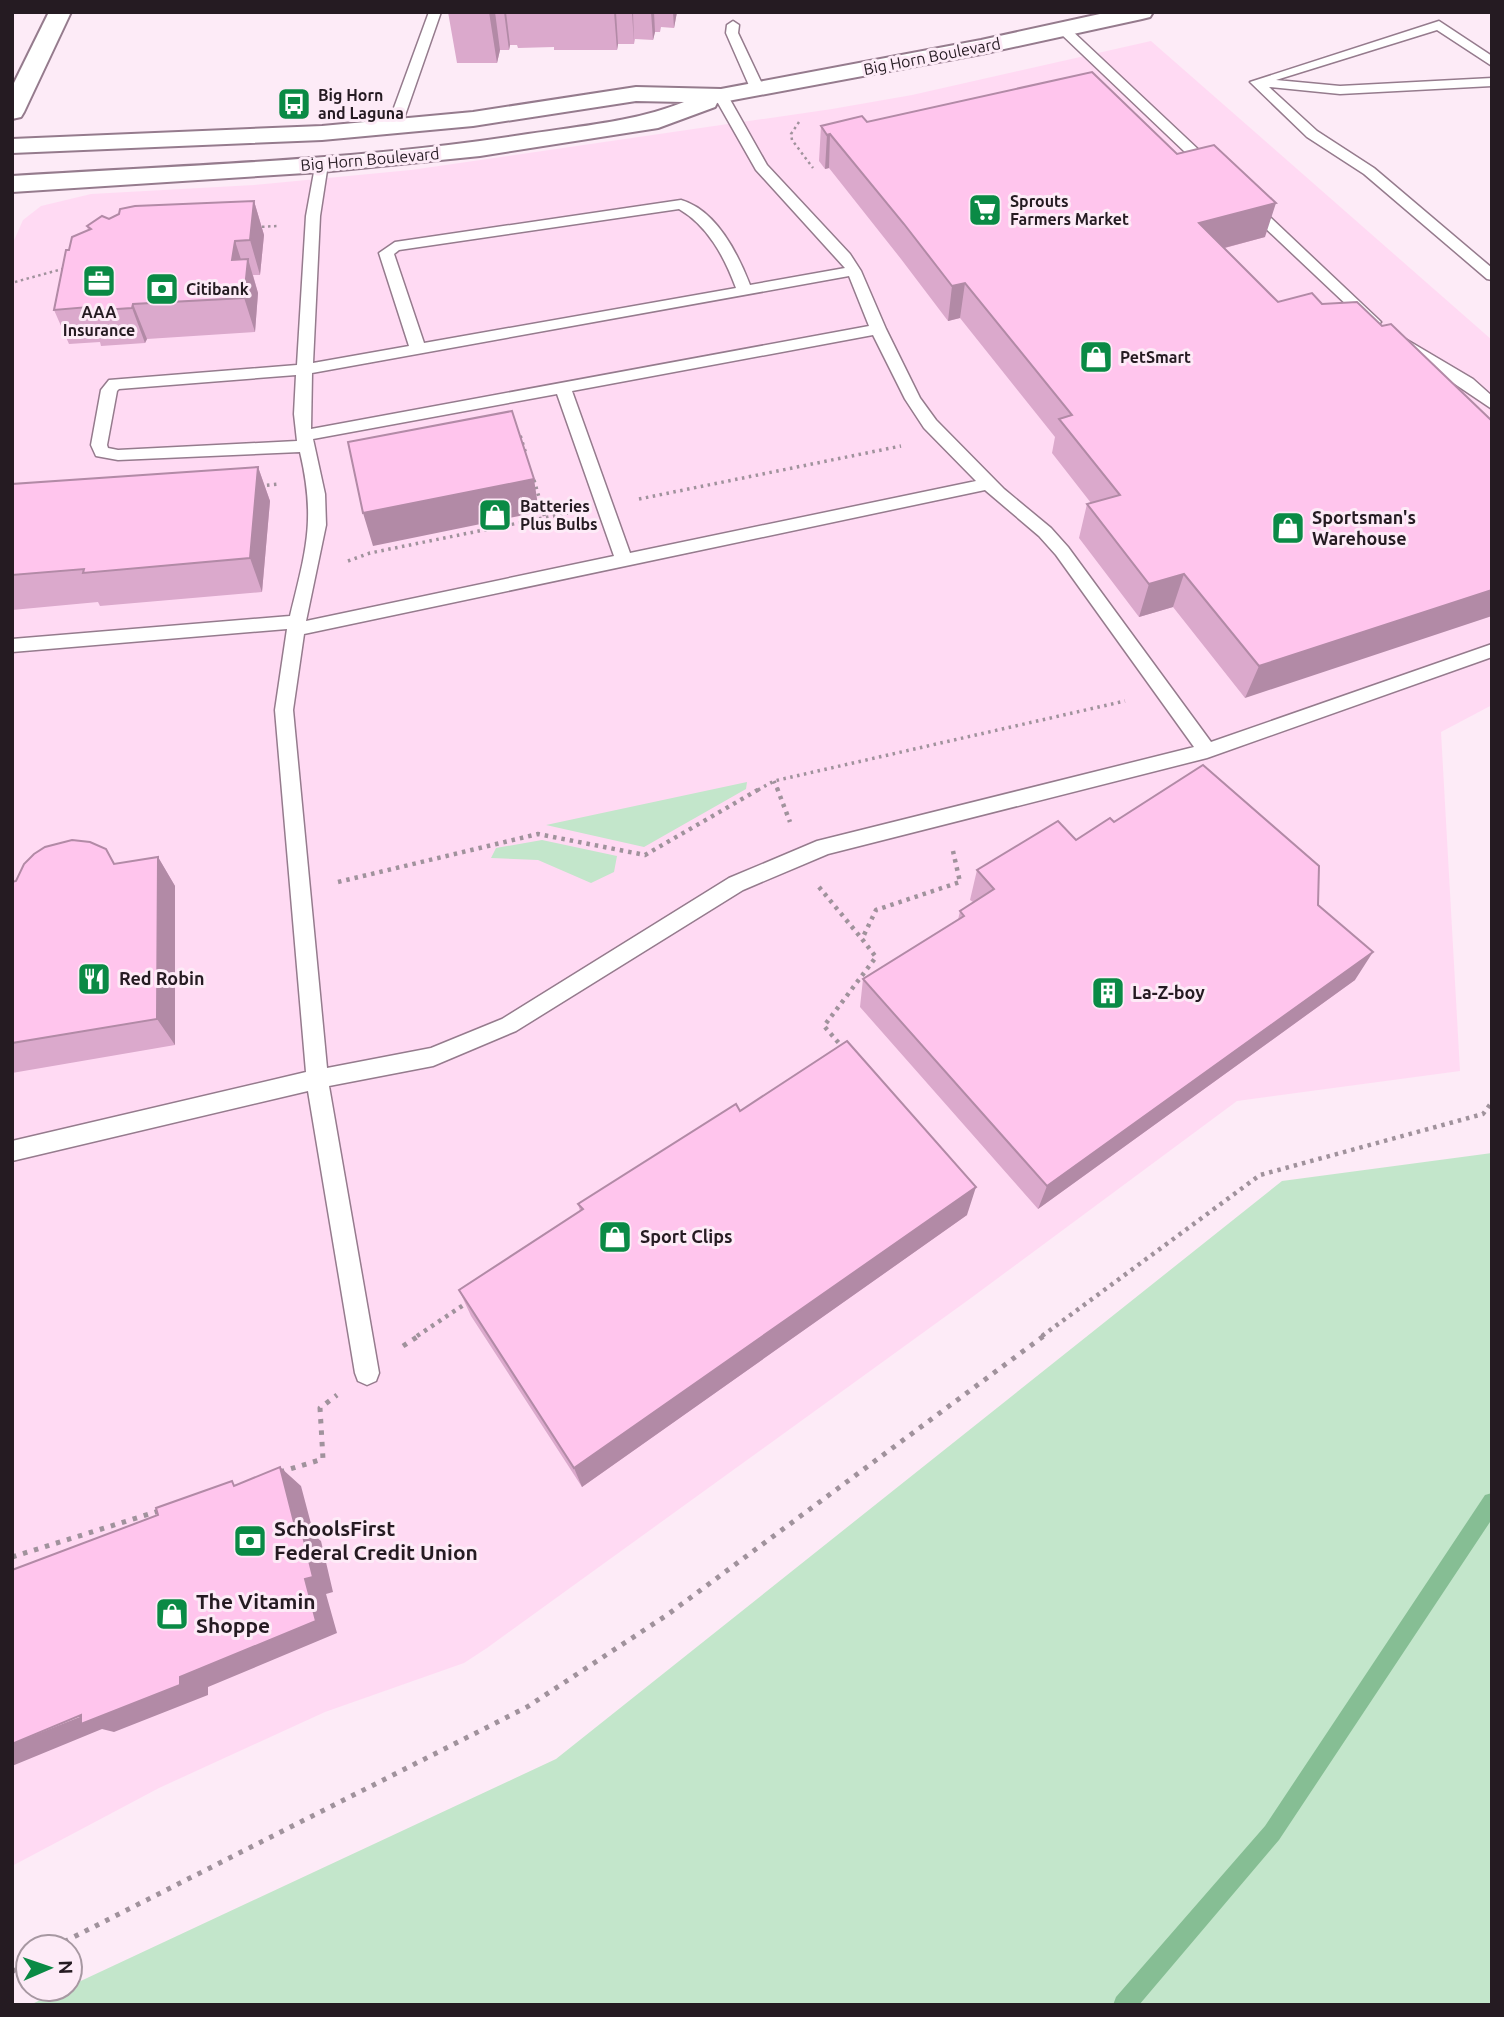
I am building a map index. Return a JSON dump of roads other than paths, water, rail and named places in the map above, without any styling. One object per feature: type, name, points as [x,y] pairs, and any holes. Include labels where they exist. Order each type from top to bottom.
[{"type":"main road","points":[[12,112],[60,12]]},
{"type":"main road","name":"Big Horn Boulevard","points":[[12,146],[322,133],[395,124],[473,119],[636,94],[721,96],[1064,30],[1142,12]]},
{"type":"main road","name":"Big Horn Boulevard","points":[[12,184],[321,164],[480,149],[658,121],[721,96]]},
{"type":"lane","points":[[395,124],[435,12]]},
{"type":"lane","points":[[733,25],[732,33],[758,90]]},
{"type":"lane","points":[[1256,82],[1439,25],[1492,62]]},
{"type":"lane","points":[[1064,30],[1222,179]]},
{"type":"lane","points":[[1256,82],[1340,90],[1492,82]]},
{"type":"lane","points":[[1256,82],[1312,134],[1369,171],[1492,276]]},
{"type":"lane","points":[[721,96],[761,167],[845,257],[854,271],[912,399],[930,424],[988,484],[1045,532],[1062,551],[1207,751]]},
{"type":"lane","points":[[321,164],[313,216],[303,441],[317,493],[318,508],[284,710],[317,1079],[367,1373]]},
{"type":"lane","points":[[1241,198],[1385,332],[1467,383],[1492,404]]},
{"type":"lane","points":[[418,349],[386,253],[395,246],[681,204],[696,211],[734,261],[745,291]]},
{"type":"lane","points":[[854,271],[305,369],[115,384],[109,390],[99,445],[103,452],[118,456],[303,441],[563,387],[878,329]]},
{"type":"lane","points":[[563,387],[624,560]]},
{"type":"lane","points":[[12,646],[297,625],[988,484]]},
{"type":"lane","points":[[12,1151],[317,1079],[433,1057],[509,1025],[736,884],[824,847],[1207,751],[1492,650]]},
{"type":"waterway","points":[[1124,2005],[1272,1833],[1492,1502]]},
{"type":"place","name":"Big Horn and Laguna","points":[[294,104]]},
{"type":"place","name":"Sprouts Farmers Market","points":[[985,210]]},
{"type":"place","name":"AAA Insurance","points":[[99,281]]},
{"type":"place","name":"Citibank","points":[[162,289]]},
{"type":"place","name":"PetSmart","points":[[1096,357]]},
{"type":"place","name":"Batteries Plus Bulbs","points":[[495,515]]},
{"type":"place","name":"Sportsman's Warehouse","points":[[1288,528]]},
{"type":"place","name":"Red Robin","points":[[94,979]]},
{"type":"place","name":"La-Z-boy","points":[[1108,993]]},
{"type":"place","name":"Sport Clips","points":[[615,1237]]},
{"type":"place","name":"SchoolsFirst Federal Credit Union","points":[[250,1541]]},
{"type":"place","name":"The Vitamin Shoppe","points":[[172,1614]]}]
